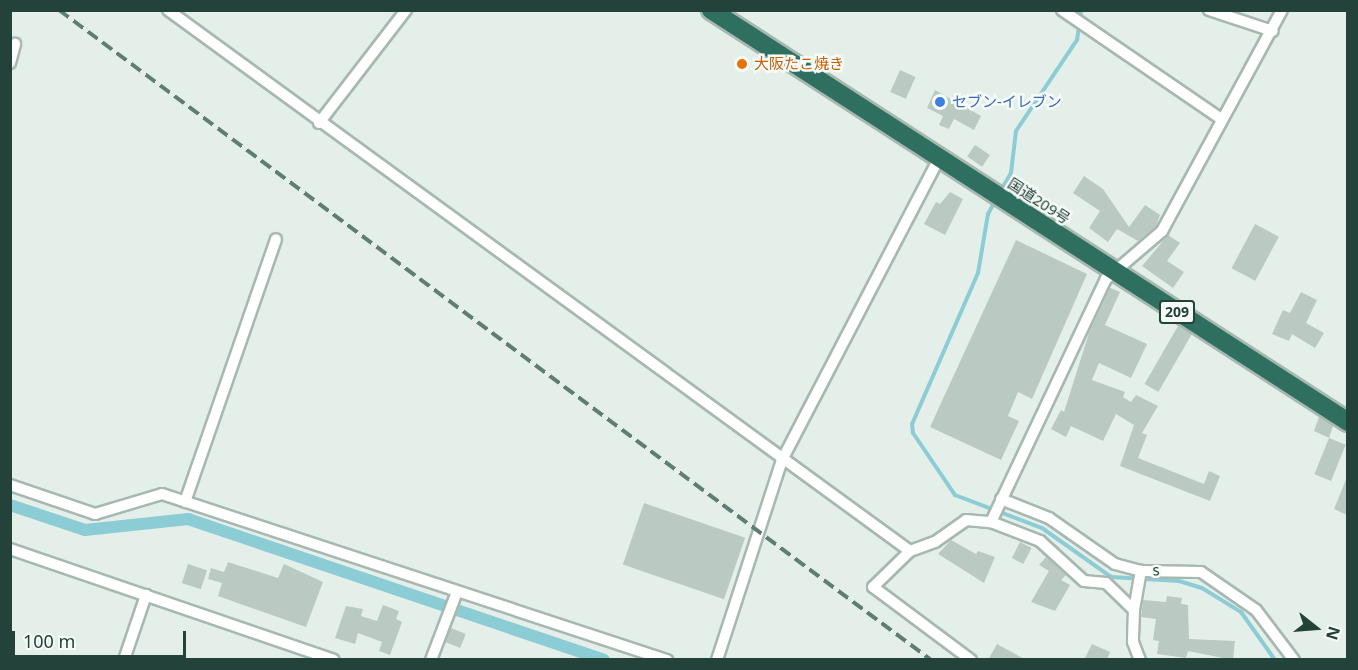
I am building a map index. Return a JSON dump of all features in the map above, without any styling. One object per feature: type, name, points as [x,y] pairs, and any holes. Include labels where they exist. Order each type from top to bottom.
[{"type":"highway","name":"国道209号","points":[[711,10],[1347,422]]},
{"type":"street","points":[[168,10],[319,123],[910,551]]},
{"type":"street","points":[[319,123],[406,10]]},
{"type":"street","points":[[1062,10],[1220,118]]},
{"type":"street","points":[[1209,10],[1273,31]]},
{"type":"street","points":[[992,519],[1106,279],[1162,231],[1220,118],[1273,31],[1282,10]]},
{"type":"street","points":[[10,63],[15,44]]},
{"type":"street","points":[[717,660],[782,460],[939,159]]},
{"type":"street","points":[[185,502],[276,239]]},
{"type":"street","points":[[10,485],[95,514],[162,494],[667,660]]},
{"type":"street","name":"s","points":[[1000,502],[1049,518],[1107,560],[1142,571],[1186,569],[1217,581],[1256,610],[1294,660]]},
{"type":"street","points":[[971,660],[873,587],[910,551],[935,542],[966,520],[992,519],[1040,541],[1084,581],[1106,583],[1134,610]]},
{"type":"street","points":[[10,549],[334,660]]},
{"type":"street","points":[[1140,660],[1133,642],[1134,610],[1142,571]]},
{"type":"street","points":[[431,660],[457,592]]},
{"type":"street","points":[[124,660],[146,595]]},
{"type":"building","points":[[900,70],[916,77],[906,99],[890,92]]},
{"type":"building","points":[[935,90],[981,116],[974,130],[954,119],[949,129],[939,125],[943,116],[927,108]]},
{"type":"building","points":[[975,145],[990,155],[982,167],[967,157]]},
{"type":"building","points":[[1084,176],[1103,189],[1129,227],[1145,205],[1160,215],[1156,226],[1138,241],[1117,229],[1108,242],[1089,228],[1100,211],[1073,193]]},
{"type":"building","points":[[950,192],[963,199],[945,235],[924,224],[936,202],[940,204]]},
{"type":"building","points":[[1255,224],[1279,237],[1255,281],[1232,268]]},
{"type":"building","points":[[1168,235],[1180,243],[1167,261],[1184,272],[1173,288],[1142,266]]},
{"type":"building","points":[[1016,240],[1087,274],[1032,399],[1018,392],[1008,416],[1019,421],[1001,460],[930,427]]},
{"type":"building","points":[[1110,288],[1120,292],[1105,325],[1147,344],[1131,378],[1099,363],[1092,380],[1125,392],[1123,397],[1131,402],[1136,395],[1158,406],[1142,433],[1147,435],[1138,458],[1204,484],[1209,471],[1220,476],[1210,501],[1120,466],[1134,425],[1116,414],[1103,441],[1071,426],[1066,437],[1051,429],[1061,410],[1064,412],[1089,333]]},
{"type":"building","points":[[1301,292],[1317,300],[1306,323],[1324,333],[1315,348],[1292,334],[1289,341],[1272,334],[1283,310],[1290,313]]},
{"type":"building","points":[[1178,326],[1192,334],[1158,392],[1144,384]]},
{"type":"building","points":[[1319,417],[1333,426],[1329,438],[1314,431]]},
{"type":"building","points":[[1329,438],[1346,445],[1331,481],[1314,474]]},
{"type":"building","points":[[1347,477],[1347,515],[1334,509]]},
{"type":"building","points":[[644,503],[745,538],[724,599],[623,564]]},
{"type":"building","points":[[951,540],[976,554],[978,551],[995,557],[984,583],[938,554]]},
{"type":"building","points":[[1020,542],[1032,548],[1023,564],[1012,558]]},
{"type":"building","points":[[1046,557],[1066,575],[1061,580],[1070,585],[1055,611],[1031,602],[1049,571],[1039,565]]},
{"type":"building","points":[[228,562],[278,578],[284,564],[323,582],[306,627],[218,596],[222,583],[208,579],[211,568],[224,572]]},
{"type":"building","points":[[188,564],[207,570],[201,589],[182,583]]},
{"type":"building","points":[[1167,596],[1182,598],[1181,604],[1188,605],[1189,639],[1235,641],[1233,660],[1188,651],[1186,658],[1157,654],[1159,641],[1153,640],[1156,619],[1141,617],[1143,600],[1166,602]]},
{"type":"building","points":[[383,605],[399,611],[396,619],[402,622],[390,655],[379,651],[382,642],[358,633],[355,644],[335,638],[346,606],[363,609],[361,616],[377,621]]},
{"type":"building","points":[[451,628],[466,634],[460,648],[445,642]]},
{"type":"building","points":[[997,644],[1026,660],[988,660]]},
{"type":"building","points":[[1092,644],[1110,652],[1107,660],[1084,660]]},
{"type":"waterway","points":[[1000,192],[1011,173],[1016,131],[1077,40],[1081,10]]},
{"type":"waterway","points":[[995,201],[988,214],[978,273],[912,424],[913,433],[955,495],[1042,528],[1111,577],[1179,581],[1202,588],[1241,612],[1275,660]]},
{"type":"waterway","points":[[10,505],[85,530],[188,519],[604,660]]},
{"type":"railway","points":[[59,10],[931,660]]},
{"type":"place","name":"大阪たこ焼き","points":[[742,64]]},
{"type":"place","name":"セブン-イレブン","points":[[940,102]]}]
